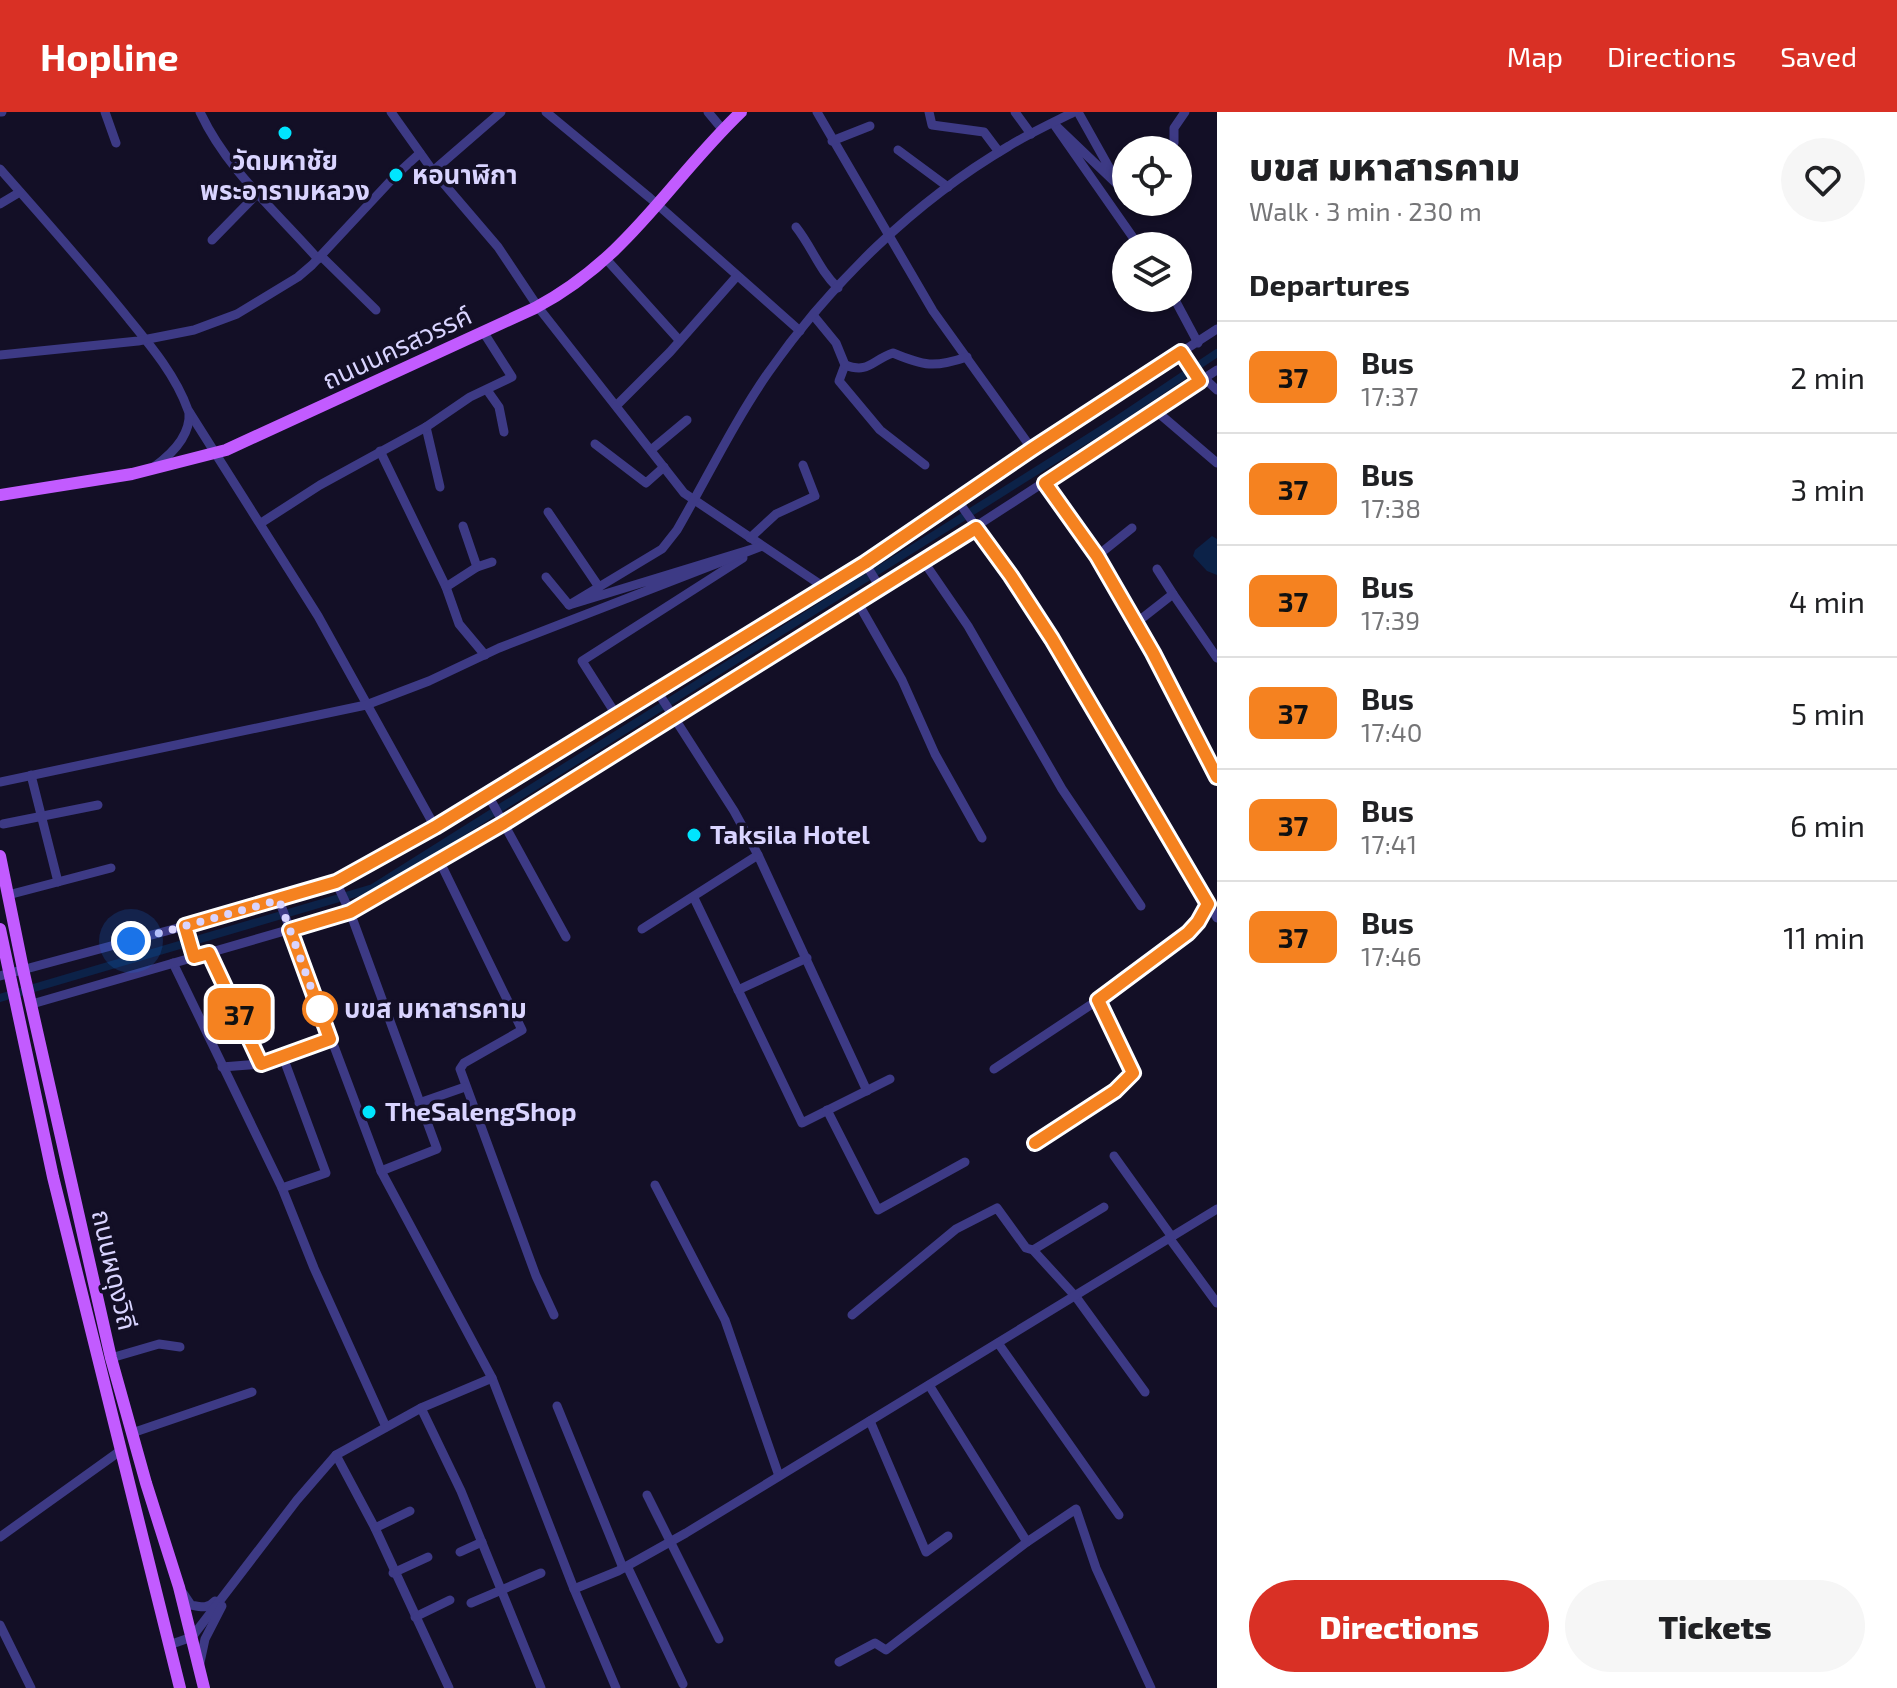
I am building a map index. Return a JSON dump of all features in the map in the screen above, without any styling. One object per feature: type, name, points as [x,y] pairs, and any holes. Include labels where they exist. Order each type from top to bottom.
[{"type":"main road","name":"ถนนนครสวรรค์","points":[[0,495],[151,469],[245,443],[538,307],[607,260],[741,112]]},
{"type":"main road","name":"ถนนผดุงวิถี","points":[[0,856],[111,1358],[179,1587],[204,1688]]},
{"type":"main road","name":"ถนนผดุงวิถี","points":[[0,929],[6,977],[15,1000],[53,1177],[180,1688]]},
{"type":"main road","points":[[120,1451],[135,1446]]},
{"type":"street","points":[[105,112],[116,143]]},
{"type":"street","points":[[200,112],[218,148],[233,169],[376,310]]},
{"type":"street","points":[[391,112],[433,171],[498,247],[538,307],[694,501],[824,587]]},
{"type":"street","points":[[433,171],[501,112]]},
{"type":"street","points":[[546,112],[800,331]]},
{"type":"street","points":[[708,112],[723,130]]},
{"type":"street","points":[[817,112],[933,311],[1032,449]]},
{"type":"street","points":[[929,112],[932,125],[984,132],[999,152]]},
{"type":"street","points":[[1015,112],[1031,134]]},
{"type":"street","points":[[569,605],[662,549],[694,501],[767,375],[800,331],[888,236],[948,187],[999,152],[1076,112],[1112,167]]},
{"type":"street","points":[[1174,136],[1174,128],[1185,112]]},
{"type":"street","points":[[1053,123],[1112,174]]},
{"type":"street","points":[[1053,123],[1129,232]]},
{"type":"street","points":[[832,141],[870,126]]},
{"type":"street","points":[[898,150],[948,187]]},
{"type":"street","points":[[0,355],[146,340],[194,330],[237,314],[298,277],[420,153]]},
{"type":"street","points":[[0,169],[70,247],[146,340],[318,616],[435,827]]},
{"type":"street","points":[[0,204],[20,192]]},
{"type":"street","points":[[212,240],[258,193]]},
{"type":"street","points":[[796,227],[825,275],[838,288]]},
{"type":"street","points":[[607,260],[679,340]]},
{"type":"street","points":[[617,405],[737,276]]},
{"type":"street","points":[[1181,312],[1198,343]]},
{"type":"street","points":[[813,315],[836,343],[845,365],[839,381],[857,406],[880,430],[925,465]]},
{"type":"street","points":[[6,977],[336,882],[435,827],[865,563],[1032,449],[1217,329]]},
{"type":"street","points":[[261,523],[426,427],[457,404],[512,377],[484,333]]},
{"type":"street","points":[[1181,352],[1202,380],[1217,390]]},
{"type":"street","points":[[845,365],[865,369],[893,353],[931,366],[967,357]]},
{"type":"street","points":[[31,1000],[350,912],[504,823],[881,589],[1217,370]]},
{"type":"street","points":[[487,390],[499,407],[504,432]]},
{"type":"street","points":[[151,469],[180,443],[186,431],[188,410]]},
{"type":"street","points":[[1155,410],[1217,463]]},
{"type":"street","points":[[651,450],[687,420]]},
{"type":"street","points":[[426,427],[440,487]]},
{"type":"street","points":[[595,444],[646,483],[664,467]]},
{"type":"street","points":[[380,451],[446,587],[459,624],[485,655]]},
{"type":"street","points":[[750,538],[776,514],[815,496],[803,465]]},
{"type":"street","points":[[1045,483],[1097,556],[1217,777]]},
{"type":"street","points":[[958,501],[1052,639],[1217,918]]},
{"type":"street","points":[[548,512],[599,587]]},
{"type":"street","points":[[463,526],[477,567]]},
{"type":"street","points":[[1097,556],[1132,528]]},
{"type":"street","points":[[569,605],[762,546]]},
{"type":"street","points":[[0,782],[366,705],[762,546]]},
{"type":"street","points":[[617,716],[582,661],[762,546]]},
{"type":"street","points":[[446,587],[477,567],[492,562]]},
{"type":"street","points":[[924,562],[968,626],[1062,789],[1141,906]]},
{"type":"street","points":[[865,563],[881,589]]},
{"type":"street","points":[[1157,569],[1217,658]]},
{"type":"street","points":[[546,577],[569,605]]},
{"type":"street","points":[[1136,623],[1173,594]]},
{"type":"street","points":[[858,603],[902,680],[935,754],[982,838]]},
{"type":"street","points":[[657,691],[734,811],[758,855],[867,1091]]},
{"type":"street","points":[[31,775],[58,882]]},
{"type":"street","points":[[488,795],[566,937]]},
{"type":"street","points":[[3,824],[98,805]]},
{"type":"street","points":[[642,929],[758,855]]},
{"type":"street","points":[[439,860],[522,1030],[464,1063],[460,1069],[536,1276],[554,1315]]},
{"type":"street","points":[[8,895],[111,868]]},
{"type":"street","points":[[336,882],[350,912],[437,1149],[381,1171]]},
{"type":"street","points":[[694,898],[802,1123],[890,1079]]},
{"type":"street","points":[[279,900],[381,1171],[492,1378],[616,1688]]},
{"type":"street","points":[[994,1069],[1098,1000],[1188,933],[1208,904]]},
{"type":"street","points":[[185,926],[194,957]]},
{"type":"street","points":[[209,953],[261,1064]]},
{"type":"street","points":[[738,990],[807,958]]},
{"type":"street","points":[[173,963],[282,1188],[314,1268],[386,1427]]},
{"type":"street","points":[[1035,1143],[1115,1091],[1133,1073],[1098,1000]]},
{"type":"street","points":[[222,1067],[261,1064],[330,1039]]},
{"type":"street","points":[[282,1188],[326,1173],[283,1057]]},
{"type":"street","points":[[419,1103],[465,1087]]},
{"type":"street","points":[[827,1110],[878,1210],[965,1162]]},
{"type":"street","points":[[1114,1156],[1217,1303]]},
{"type":"street","points":[[655,1185],[725,1320],[779,1476]]},
{"type":"street","points":[[1033,1250],[1104,1207]]},
{"type":"street","points":[[852,1315],[956,1229],[997,1208],[1026,1248],[1033,1250],[1076,1297],[1145,1392]]},
{"type":"street","points":[[574,1589],[625,1567],[669,1542],[1217,1209]]},
{"type":"street","points":[[998,1343],[1119,1515]]},
{"type":"street","points":[[111,1358],[159,1344],[180,1347]]},
{"type":"street","points":[[169,1645],[192,1637],[297,1500],[336,1455],[421,1408],[492,1378]]},
{"type":"street","points":[[929,1385],[1027,1542]]},
{"type":"street","points":[[132,1433],[252,1392]]},
{"type":"street","points":[[557,1406],[625,1567],[683,1684]]},
{"type":"street","points":[[421,1408],[461,1491],[541,1688]]},
{"type":"street","points":[[870,1421],[926,1552],[948,1536]]},
{"type":"street","points":[[0,1537],[120,1451]]},
{"type":"street","points":[[336,1455],[375,1528],[393,1573],[449,1688]]},
{"type":"street","points":[[647,1495],[719,1639]]},
{"type":"street","points":[[839,1662],[875,1643],[886,1650],[1027,1542],[1076,1509],[1096,1568],[1151,1688]]},
{"type":"street","points":[[375,1528],[410,1511]]},
{"type":"street","points":[[460,1552],[482,1542]]},
{"type":"street","points":[[393,1573],[428,1557]]},
{"type":"street","points":[[471,1603],[541,1573]]},
{"type":"street","points":[[179,1587],[191,1605],[202,1607],[211,1605],[235,1582]]},
{"type":"street","points":[[199,1667],[205,1639],[235,1582]]},
{"type":"street","points":[[415,1617],[450,1600]]},
{"type":"street","points":[[0,1625],[31,1688]]},
{"type":"water","points":[[1212,536],[1217,539],[1217,575],[1207,571],[1193,556],[1195,550]]},
{"type":"waterway","points":[[0,998],[373,888],[1114,422],[1217,353]]},
{"type":"bus line","name":"37","points":[[1035,1143],[1115,1091],[1133,1073],[1098,1000],[1188,933],[1208,904],[1052,639],[976,528],[504,823],[350,912],[290,930],[330,1039],[261,1064],[209,953],[194,957],[185,926],[336,882],[435,827],[865,563],[1181,352],[1200,381],[1045,483],[1097,556],[1153,653],[1217,777]]},
{"type":"place","name":"วัดมหาชัย พระอารามหลวง","points":[[285,133]]},
{"type":"place","name":"หอนาฬิกา","points":[[396,175]]},
{"type":"place","name":"Taksila Hotel","points":[[694,835]]},
{"type":"place","name":"บขส มหาสารคาม","points":[[320,1009]]},
{"type":"place","name":"TheSalengShop","points":[[369,1112]]},
{"type":"route","points":[[131,941],[279,900],[320,1012],[320,1009]]}]
